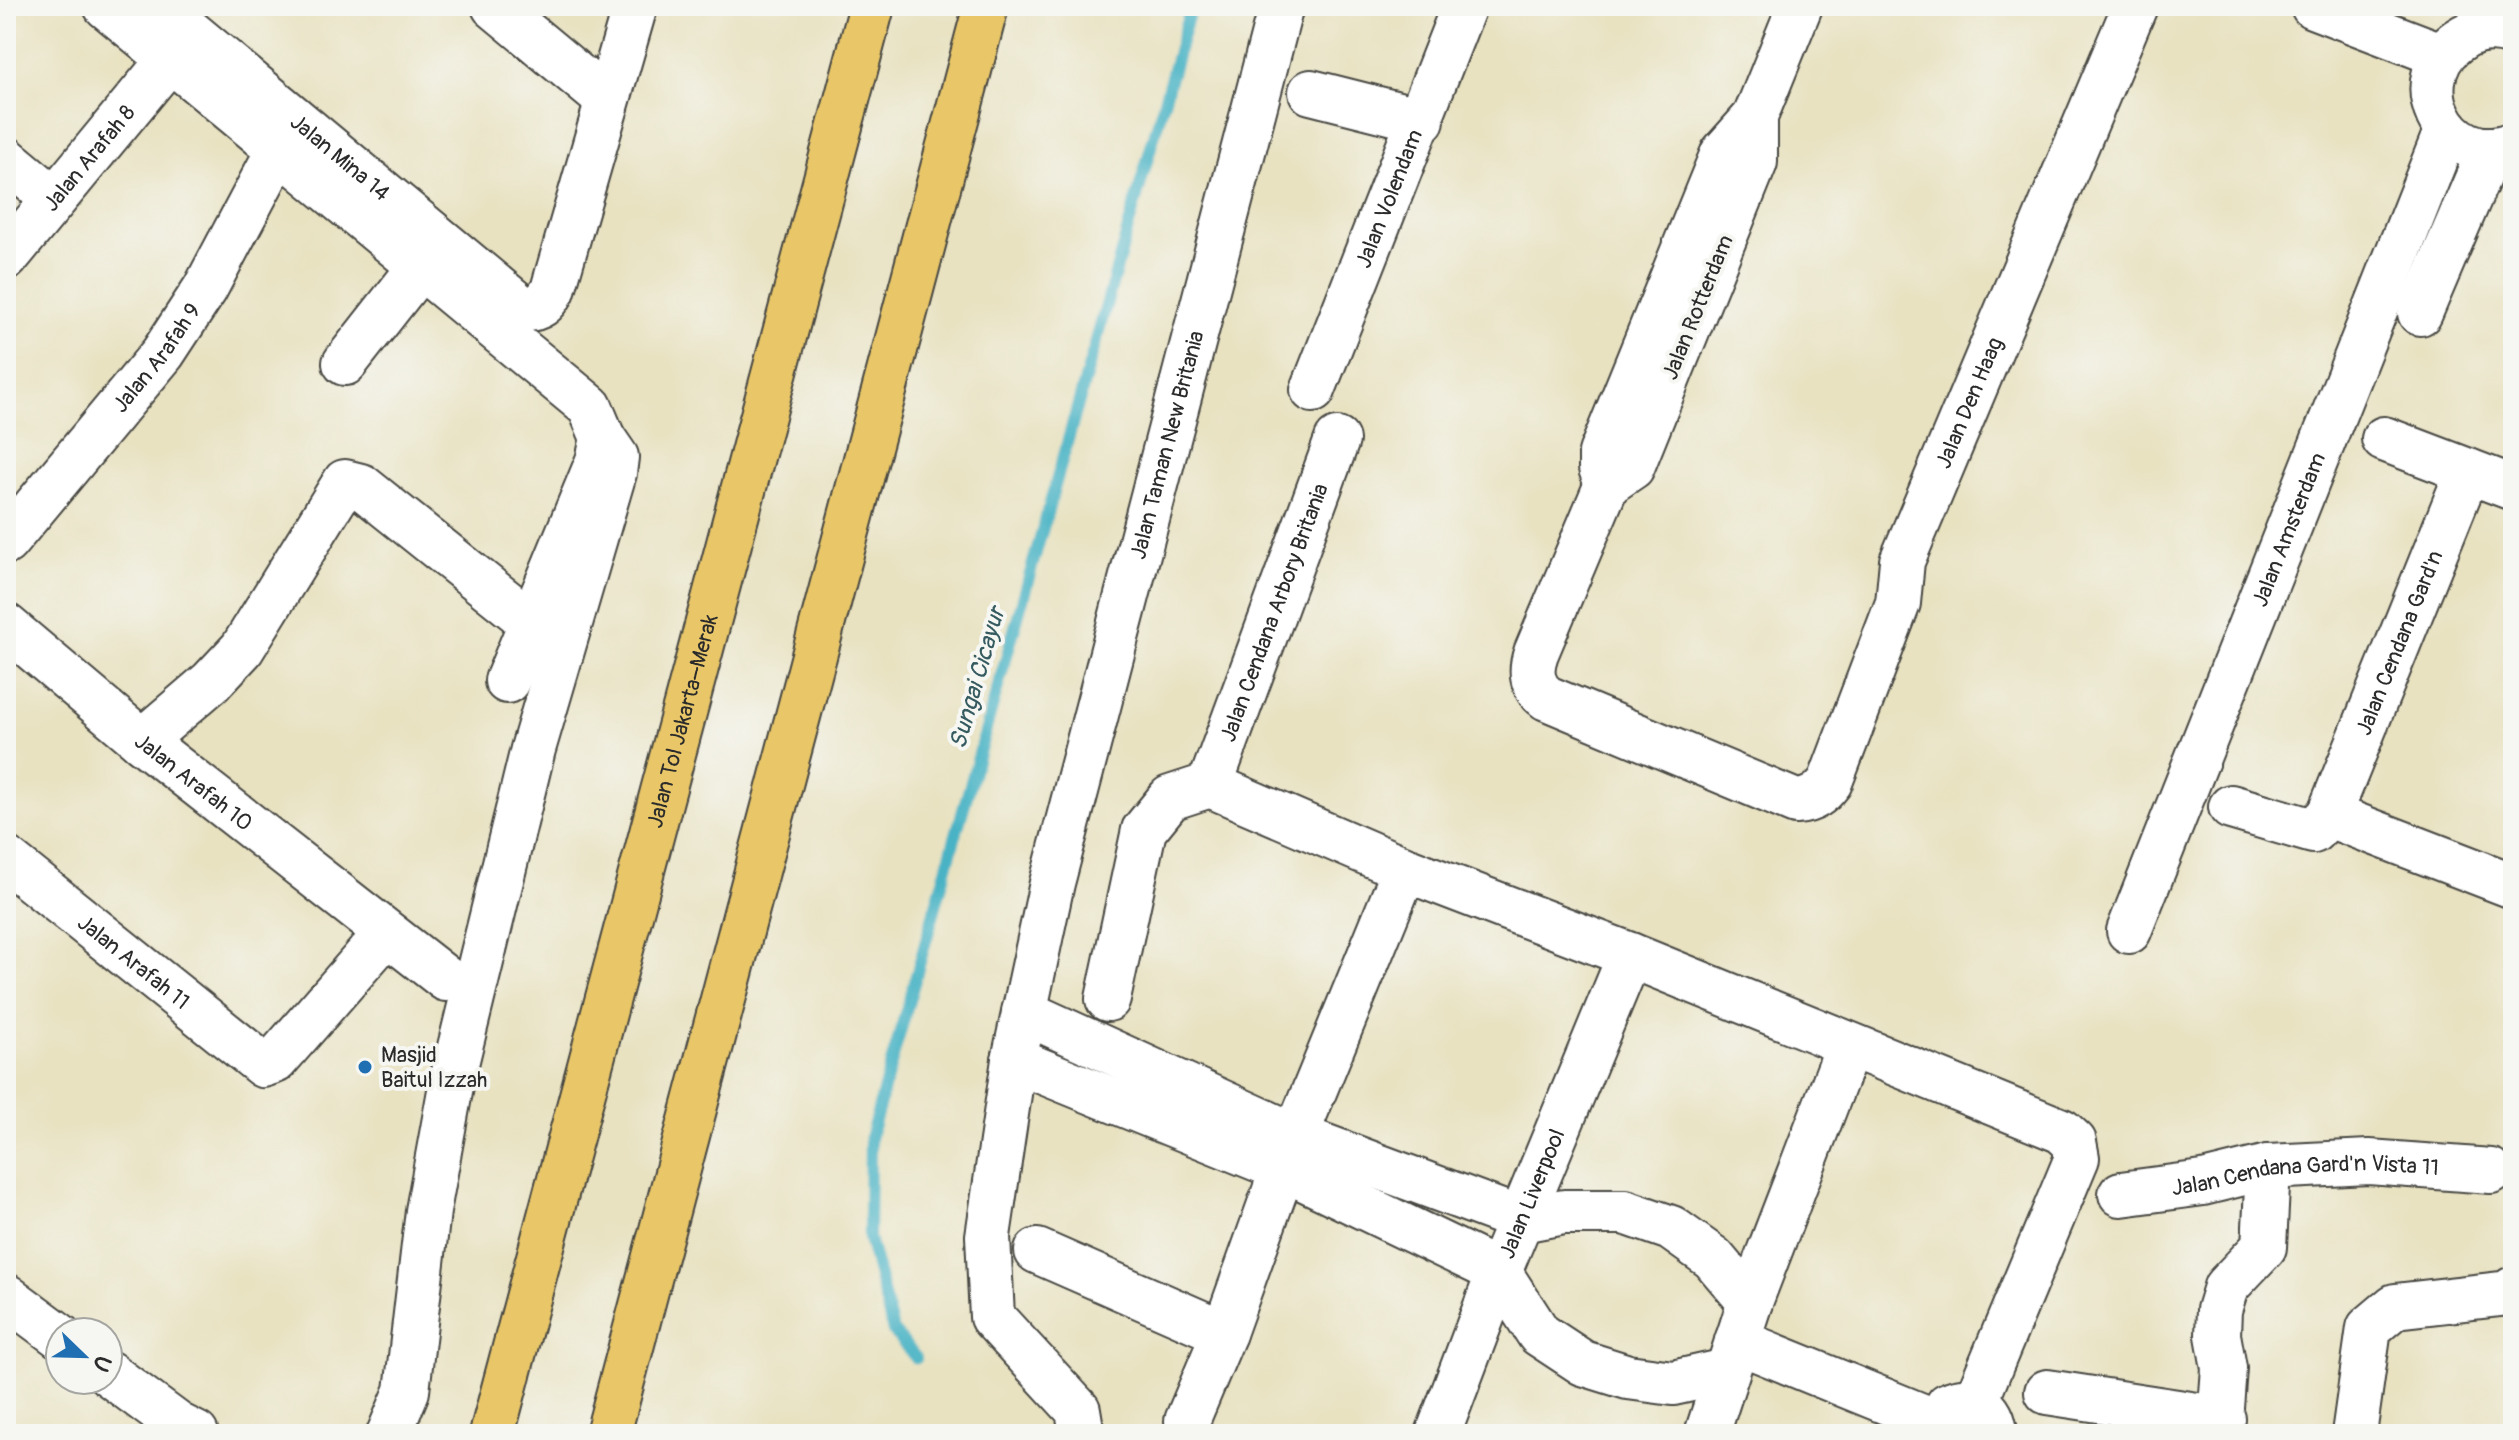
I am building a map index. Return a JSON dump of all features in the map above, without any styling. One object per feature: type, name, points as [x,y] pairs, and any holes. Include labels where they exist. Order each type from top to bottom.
[{"type":"highway","name":"Jalan Tol Jakarta–Merak","points":[[492,1434],[872,6]]},
{"type":"highway","points":[[608,1434],[986,6]]},
{"type":"street","points":[[106,6],[590,407],[603,438],[616,457],[614,473],[533,749],[452,1080],[428,1211],[407,1391],[389,1434]]},
{"type":"street","name":"Jalan Mina 14","points":[[159,6],[523,309],[534,310],[547,302],[553,290],[607,100]]},
{"type":"street","points":[[494,6],[607,100],[635,6]]},
{"type":"street","name":"Jalan Taman New Britania","points":[[1082,1434],[1078,1410],[992,1317],[988,1236],[1014,1060],[1052,883],[1281,6]]},
{"type":"street","name":"Jalan Volendam","points":[[1313,390],[1422,120],[1464,6]]},
{"type":"street","name":"Jalan Rotterdam","points":[[1533,678],[1536,653],[1607,484],[1632,467],[1755,162],[1755,117],[1800,6]]},
{"type":"street","name":"Jalan Den Haag","points":[[1533,678],[1537,689],[1547,698],[1796,802],[1813,799],[1830,782],[1898,603],[1902,561],[2135,6]]},
{"type":"street","points":[[2313,6],[2441,55]]},
{"type":"street","points":[[2420,313],[2502,147],[2459,140],[2439,119],[2431,93],[2441,55],[2454,42],[2499,23]]},
{"type":"street","name":"Jalan Arafah 8","points":[[6,258],[171,58]]},
{"type":"street","points":[[1311,92],[1422,120]]},
{"type":"street","name":"Jalan Amsterdam","points":[[2129,931],[2447,129]]},
{"type":"street","name":"Jalan Arafah 9","points":[[6,542],[163,353],[205,289],[278,151]]},
{"type":"street","points":[[6,159],[54,199]]},
{"type":"street","points":[[345,363],[421,266]]},
{"type":"street","points":[[507,681],[598,461],[603,438]]},
{"type":"street","points":[[2384,439],[2513,488]]},
{"type":"street","name":"Jalan Cendana Arbory Britania","points":[[1210,785],[1337,440]]},
{"type":"street","name":"Jalan Cendana Gard'n","points":[[2329,815],[2468,471]]},
{"type":"street","points":[[142,741],[211,682],[242,649],[345,482],[361,486],[531,622]]},
{"type":"street","name":"Jalan Arafah 10","points":[[6,626],[142,741],[385,935],[446,979]]},
{"type":"street","points":[[1014,1060],[1290,1152],[1522,1220],[1564,1212],[1625,1212],[1671,1228],[1713,1258],[1738,1338],[1934,1428],[1951,1402],[1986,1418],[2077,1158],[2074,1142],[2062,1131],[1848,1047],[1630,955],[1405,869],[1210,785],[1170,798],[1144,830],[1108,999]]},
{"type":"street","points":[[2231,807],[2313,831],[2329,815],[2513,886]]},
{"type":"street","name":"Jalan Arafah 11","points":[[6,859],[263,1065],[275,1061],[385,935]]},
{"type":"street","points":[[1187,1421],[1224,1333],[1290,1152],[1405,869]]},
{"type":"street","name":"Jalan Liverpool","points":[[1438,1434],[1499,1272],[1630,955]]},
{"type":"street","points":[[1024,1012],[1290,1152],[1499,1272],[1539,1334],[1583,1363],[1628,1377],[1673,1383],[1738,1338]]},
{"type":"street","points":[[1707,1434],[1738,1338],[1848,1047]]},
{"type":"street","name":"Jalan Cendana Gard'n Vista 11","points":[[2121,1194],[2203,1183],[2268,1167],[2369,1162],[2491,1171]]},
{"type":"street","points":[[2047,1392],[2221,1427],[2224,1368],[2218,1335],[2219,1310],[2226,1287],[2264,1247],[2268,1167]]},
{"type":"street","points":[[1037,1251],[1224,1333]]},
{"type":"street","points":[[2354,1434],[2369,1328],[2395,1306],[2509,1293],[2513,1289]]},
{"type":"street","points":[[6,1296],[44,1324]]},
{"type":"street","points":[[124,1385],[178,1425],[196,1434]]},
{"type":"waterway","name":"Sungai Cicayur","points":[[916,1358],[893,1331],[869,1238],[870,1138],[1191,6]]},
{"type":"place","name":"Masjid Baitul Izzah","points":[[365,1067]]}]
